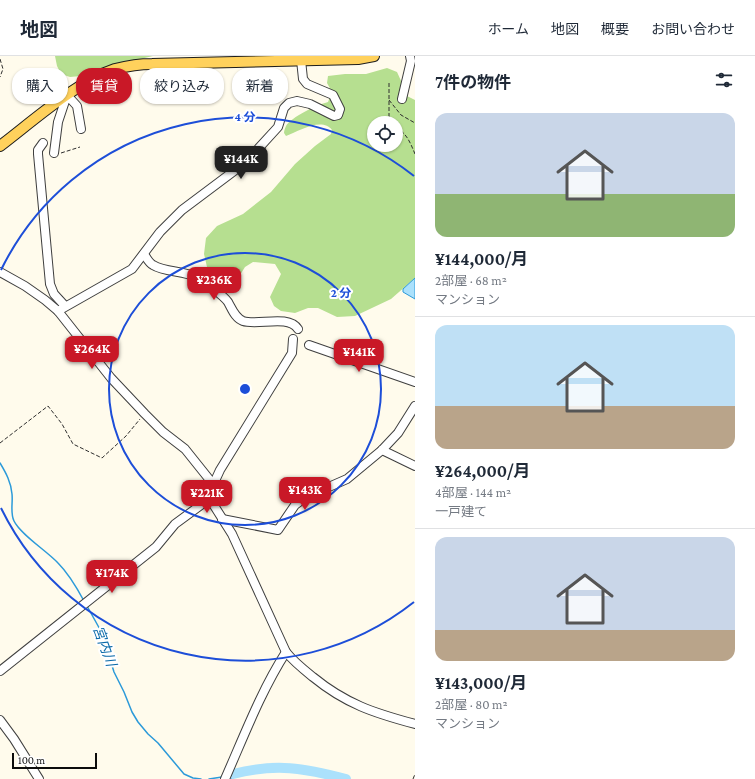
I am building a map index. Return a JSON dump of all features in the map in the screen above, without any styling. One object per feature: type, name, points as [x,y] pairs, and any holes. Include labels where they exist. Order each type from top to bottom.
[{"type":"main road","points":[[68,94],[90,80],[125,67],[152,64],[279,58],[301,60],[358,59],[374,56]]},
{"type":"main road","points":[[0,146],[55,104]]},
{"type":"street","points":[[402,99],[410,56]]},
{"type":"street","points":[[62,309],[97,290],[132,268],[160,232],[182,210],[246,162],[278,127],[284,108],[290,103],[297,101],[310,104],[334,116],[338,115],[340,109],[333,95],[307,84],[304,79],[301,60]]},
{"type":"street","points":[[68,96],[77,106],[81,129]]},
{"type":"street","points":[[54,153],[58,122],[64,104]]},
{"type":"street","points":[[43,143],[38,150],[38,154],[50,284],[54,294],[62,309],[111,378],[145,414],[185,449],[213,484]]},
{"type":"street","points":[[144,254],[153,265],[197,277],[214,290],[221,293],[238,318],[242,320],[247,322],[289,322],[295,324],[298,329]]},
{"type":"street","points":[[0,272],[62,309]]},
{"type":"street","points":[[293,339],[292,353],[213,484],[208,496],[232,534],[286,652],[293,661],[344,699],[381,715],[415,724]]},
{"type":"street","points":[[309,345],[415,382]]},
{"type":"street","points":[[222,519],[278,530],[295,505],[306,497],[347,479],[382,450],[398,433],[415,406]]},
{"type":"street","points":[[382,450],[415,466]]},
{"type":"street","points":[[0,671],[156,547],[175,524],[209,499]]},
{"type":"street","points":[[225,779],[261,696],[274,670],[286,652]]},
{"type":"street","points":[[0,720],[39,779]]},
{"type":"path","points":[[0,58],[3,69],[0,77]]},
{"type":"path","points":[[389,83],[389,116]]},
{"type":"path","points":[[389,100],[401,115],[415,123]]},
{"type":"path","points":[[403,131],[407,136],[415,154]]},
{"type":"path","points":[[0,443],[48,406],[62,424],[74,444],[102,458],[126,436],[145,414]]},
{"type":"path","points":[[413,779],[415,774]]},
{"type":"green space","points":[[55,56],[153,56],[103,68],[76,68],[76,76],[68,76],[68,68],[58,68]]},
{"type":"green space","points":[[387,68],[397,72],[405,95],[415,100],[415,278],[391,299],[355,316],[337,317],[318,308],[308,308],[295,313],[281,311],[274,306],[270,297],[281,274],[275,264],[253,262],[245,267],[240,275],[231,280],[220,280],[214,277],[207,267],[204,254],[206,238],[217,226],[243,214],[271,192],[295,164],[331,134],[332,130],[328,126],[322,125],[310,126],[286,136],[284,133],[286,126],[293,119],[328,102],[332,92],[327,83],[328,76],[366,74]]},
{"type":"water","points":[[415,278],[415,299],[403,292],[403,289]]},
{"type":"waterway","name":"宮内川","points":[[0,463],[11,486],[12,515],[17,526],[62,567],[84,601]]},
{"type":"waterway","name":"宮内川","points":[[87,606],[102,633],[114,672],[138,722],[184,774],[193,778],[201,779]]},
{"type":"waterway","name":"宮内川","points":[[233,774],[263,769],[290,768],[317,772],[346,779]]},
{"type":"waterway","name":"宮内川","points":[[231,779],[233,774]]},
{"type":"waterway","name":"宮内川","points":[[209,779],[222,777]]}]
